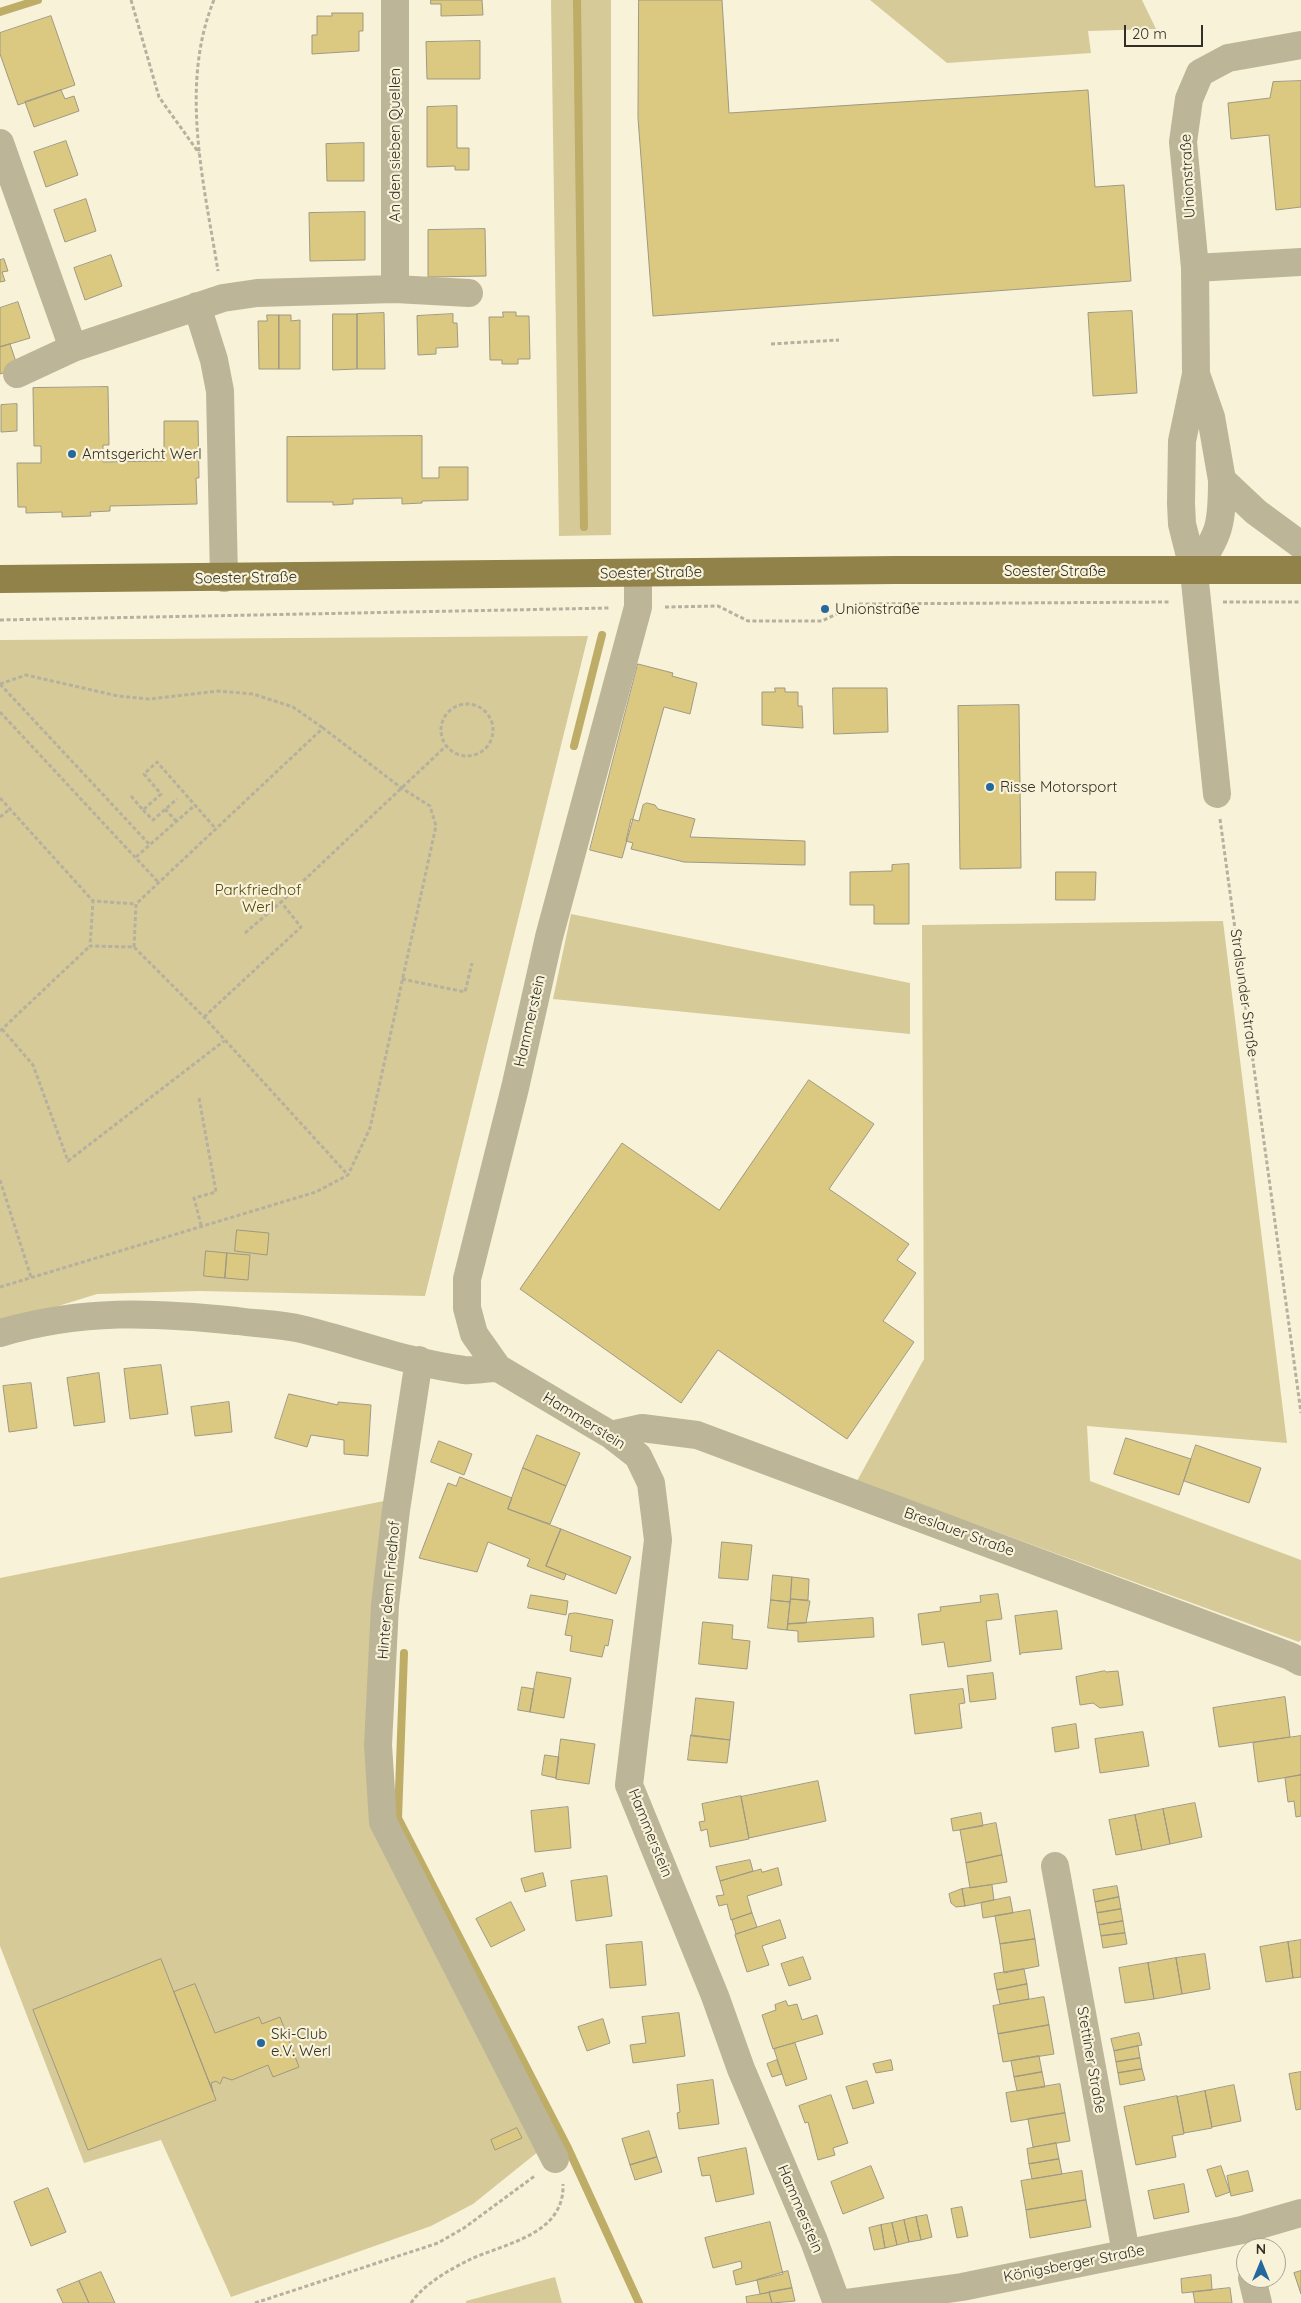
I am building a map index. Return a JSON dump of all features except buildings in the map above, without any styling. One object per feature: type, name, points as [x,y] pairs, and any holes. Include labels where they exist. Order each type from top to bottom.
[{"type":"main road","name":"Soester Straße","points":[[0,579],[895,570],[1194,572],[1301,570]]},
{"type":"street","name":"An den sieben Quellen","points":[[395,0],[395,289]]},
{"type":"street","name":"Unionstraße","points":[[1194,572],[1182,524],[1180,503],[1182,441],[1196,374],[1194,268],[1183,142],[1188,99],[1200,73],[1228,58],[1301,45]]},
{"type":"street","points":[[0,143],[73,348]]},
{"type":"street","points":[[1194,268],[1301,262]]},
{"type":"street","points":[[17,374],[73,348],[223,298],[257,293],[395,289],[469,294]]},
{"type":"street","points":[[197,306],[214,360],[220,391],[224,578]]},
{"type":"street","name":"Unionstraße","points":[[1194,572],[1216,538],[1221,520],[1222,480],[1211,417],[1196,374]]},
{"type":"street","points":[[1222,480],[1256,512],[1301,545]]},
{"type":"street","points":[[1194,572],[1217,794]]},
{"type":"street","name":"Hammerstein","points":[[638,574],[638,607],[549,937],[515,1088],[467,1279],[467,1308],[474,1334],[498,1368],[611,1435],[638,1456],[651,1483],[658,1540],[629,1785],[715,1996],[741,2069],[814,2241],[837,2303]]},
{"type":"street","points":[[0,1333],[28,1324],[77,1316],[113,1314],[182,1315],[298,1328],[419,1360],[465,1370],[498,1368]]},
{"type":"street","name":"Hinter dem Friedhof","points":[[419,1360],[396,1510],[385,1604],[378,1745],[383,1822],[555,2159]]},
{"type":"street","name":"Breslauer Straße","points":[[611,1435],[642,1428],[697,1436],[1290,1656],[1301,1662]]},
{"type":"street","name":"Stettiner Straße","points":[[1055,1866],[1126,2254]]},
{"type":"street","name":"Königsberger Straße","points":[[1246,2238],[1301,2213]]},
{"type":"street","name":"Königsberger Straße","points":[[845,2303],[962,2287],[1126,2254],[1236,2240]]},
{"type":"street","points":[[1254,2288],[1258,2303]]},
{"type":"path","points":[[131,0],[159,97],[199,154]]},
{"type":"path","points":[[214,0],[204,33],[197,94],[199,154],[223,298]]},
{"type":"path","points":[[771,344],[839,340]]},
{"type":"path","points":[[0,620],[718,606],[748,621],[822,621],[857,604],[1301,602]]},
{"type":"path","points":[[0,1287],[316,1192],[348,1175],[370,1128],[436,826],[430,806],[400,788],[293,707],[253,694],[218,691],[149,699],[118,696],[26,675],[0,684],[150,845]]},
{"type":"path","points":[[460,704],[477,705],[490,716],[494,733],[486,749],[478,754],[461,756],[446,746],[440,730],[442,721],[452,708],[460,704]]},
{"type":"path","points":[[0,712],[159,882]]},
{"type":"path","points":[[134,947],[136,904],[323,728]]},
{"type":"path","points":[[245,933],[281,902],[446,746]]},
{"type":"path","points":[[143,810],[161,794],[144,774],[157,762],[216,829]]},
{"type":"path","name":"Stralsunder Straße","points":[[1217,794],[1301,1413]]},
{"type":"path","points":[[132,796],[153,820],[177,799]]},
{"type":"path","points":[[0,798],[93,902],[136,904]]},
{"type":"path","points":[[136,857],[195,805]]},
{"type":"path","points":[[0,817],[10,809]]},
{"type":"path","points":[[165,810],[176,821]]},
{"type":"path","points":[[93,902],[90,946],[1,1030],[33,1065],[68,1161],[224,1041]]},
{"type":"path","points":[[204,1017],[301,928],[281,902]]},
{"type":"path","points":[[90,946],[134,947],[204,1017],[348,1175]]},
{"type":"path","points":[[402,979],[465,992],[472,963]]},
{"type":"path","points":[[199,1098],[216,1192],[194,1198],[201,1226]]},
{"type":"path","points":[[0,1180],[31,1277]]},
{"type":"path","points":[[255,2303],[438,2243],[464,2228],[555,2159],[563,2180],[564,2196],[560,2208],[551,2221],[528,2236],[469,2260],[438,2278],[411,2303]]},
{"type":"green space","points":[[551,0],[611,0],[611,535],[559,536]]},
{"type":"green space","points":[[870,0],[1142,0],[1156,29],[1088,31],[1091,53],[947,63]]},
{"type":"green space","name":"Parkfriedhof Werl","points":[[588,636],[425,1296],[199,1291],[97,1294],[0,1324],[0,640]]},
{"type":"green space","points":[[571,914],[910,983],[910,1034],[553,999]]},
{"type":"green space","points":[[1223,921],[1287,1443],[1087,1426],[1090,1481],[1301,1560],[1301,1640],[1299,1642],[857,1481],[924,1359],[922,925]]},
{"type":"green space","name":"Ski-Club e.V. Werl","points":[[384,1501],[375,1826],[539,2151],[473,2204],[431,2226],[231,2297],[161,2140],[84,2163],[0,1946],[0,1578]]},
{"type":"green space","points":[[555,2277],[562,2303],[466,2303],[466,2301]]},
{"type":"waterway","points":[[0,12],[38,0]]},
{"type":"waterway","points":[[577,0],[584,527]]},
{"type":"waterway","points":[[574,746],[602,635]]},
{"type":"waterway","points":[[404,1653],[398,1818],[567,2146],[639,2303]]},
{"type":"place","name":"Amtsgericht Werl","points":[[72,454]]},
{"type":"place","name":"Unionstraße","points":[[825,609]]},
{"type":"place","name":"Risse Motorsport","points":[[990,787]]},
{"type":"place","name":"Ski-Club e.V. Werl","points":[[261,2043]]}]
